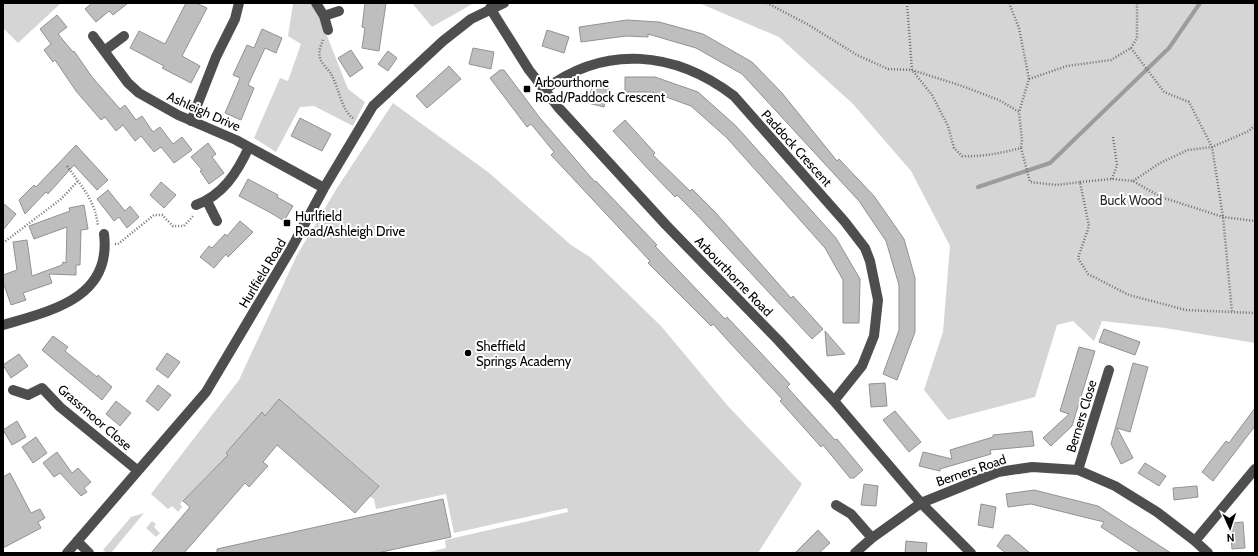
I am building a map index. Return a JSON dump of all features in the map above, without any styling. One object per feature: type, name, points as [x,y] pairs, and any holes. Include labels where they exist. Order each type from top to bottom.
[{"type":"street","points":[[191,121],[216,57],[235,19],[239,3]]},
{"type":"street","points":[[316,3],[324,16],[328,30]]},
{"type":"street","name":"Hurlfield Road","points":[[67,553],[137,470],[206,392],[291,249],[324,188],[373,106],[443,41],[471,19],[490,8],[504,3]]},
{"type":"street","name":"Arbourthorne Road","points":[[490,8],[529,70],[544,90],[635,191],[716,274],[834,401],[921,503],[971,553]]},
{"type":"street","points":[[324,16],[340,11]]},
{"type":"street","name":"Ashleigh Drive","points":[[93,36],[128,83],[139,93],[191,121],[236,140],[324,188]]},
{"type":"street","points":[[104,51],[124,36]]},
{"type":"street","name":"Paddock Crescent","points":[[544,90],[560,77],[584,67],[618,59],[642,59],[677,64],[713,81],[734,96],[845,222],[865,248],[870,261],[878,300],[874,336],[862,366],[834,401]]},
{"type":"street","points":[[196,205],[207,201],[221,191],[231,180],[249,147]]},
{"type":"street","points":[[207,201],[218,221]]},
{"type":"street","points":[[3,325],[54,310],[77,298],[101,273],[105,239]]},
{"type":"street","name":"Berners Close","points":[[1078,470],[1109,370]]},
{"type":"street","name":"Grassmoor Close","points":[[13,390],[28,395],[42,388],[60,407],[137,470]]},
{"type":"street","name":"Berners Road","points":[[855,553],[872,538],[921,503],[982,478],[1015,468],[1048,467],[1078,470],[1098,478],[1135,497],[1195,541],[1208,553]]},
{"type":"street","points":[[1195,541],[1255,468]]},
{"type":"street","points":[[836,505],[851,514],[872,538]]},
{"type":"street","points":[[76,541],[89,553]]},
{"type":"path","points":[[767,3],[807,24],[857,55],[888,68],[912,70],[962,86],[999,100],[1019,112]]},
{"type":"path","points":[[907,3],[912,70],[932,95],[948,126],[954,148],[962,156],[976,157],[998,154],[1021,148]]},
{"type":"path","points":[[1009,3],[1019,28],[1029,79],[1019,112],[1022,140],[1021,148],[1030,182],[1056,185],[1112,179],[1133,181],[1161,197],[1223,217],[1255,221]]},
{"type":"path","points":[[1029,79],[1067,66],[1111,60],[1131,48],[1137,38],[1137,3]]},
{"type":"path","points":[[328,30],[320,47],[320,59],[331,74],[339,91],[342,106],[350,116],[362,124]]},
{"type":"path","points":[[1131,48],[1164,92],[1189,102],[1212,147],[1223,217],[1232,312]]},
{"type":"path","points":[[1133,181],[1160,163],[1188,150],[1212,147],[1249,131],[1255,125]]},
{"type":"path","points":[[1112,179],[1117,165],[1114,137]]},
{"type":"path","points":[[67,166],[88,195],[96,211],[98,230],[105,239],[118,244],[154,216],[162,216],[173,226],[184,226],[195,214],[196,205]]},
{"type":"path","points":[[3,243],[61,199],[78,181]]},
{"type":"path","points":[[1080,182],[1089,226],[1078,258],[1088,274],[1129,295],[1179,308],[1255,313]]},
{"type":"green space","points":[[3,3],[61,3],[18,43],[3,28]]},
{"type":"green space","points":[[314,3],[348,89],[365,102],[353,126],[314,106],[300,107],[276,152],[254,138],[280,78],[288,81],[301,44],[288,36],[293,4]]},
{"type":"green space","points":[[412,3],[474,3],[432,27]]},
{"type":"green space","name":"Buck Wood","points":[[699,3],[1255,3],[1255,343],[1165,328],[1102,321],[1094,341],[1073,321],[1057,325],[1035,397],[948,420],[924,390],[943,332],[950,246],[911,171],[853,104],[779,37]]},
{"type":"green space","name":"Sheffield Springs Academy","points":[[393,103],[488,172],[571,245],[590,257],[661,326],[727,405],[802,484],[758,553],[425,553],[446,548],[445,540],[568,512],[567,508],[454,533],[446,494],[376,509],[374,499],[369,496],[379,485],[279,399],[265,416],[262,413],[231,457],[223,460],[180,504],[182,507],[178,512],[172,506],[168,509],[151,494],[239,380],[297,255],[337,188]]},
{"type":"green space","points":[[144,513],[111,553],[106,553],[103,550],[131,517]]},
{"type":"green space","points":[[152,521],[156,524],[154,527],[160,533],[156,537],[146,528]]},
{"type":"building","points":[[92,3],[128,3],[113,15],[109,11],[96,22],[85,9]]},
{"type":"building","points":[[186,3],[196,3],[207,8],[182,56],[200,66],[191,83],[162,68],[164,66],[130,48],[139,31],[165,44]]},
{"type":"building","points":[[365,3],[386,3],[379,51],[362,48],[365,28],[362,27]]},
{"type":"building","points":[[57,15],[67,27],[58,34],[73,52],[74,51],[92,77],[120,109],[125,105],[136,120],[142,116],[153,132],[160,127],[173,144],[182,137],[192,150],[174,163],[161,147],[154,152],[141,136],[135,141],[123,125],[116,131],[105,117],[101,120],[76,91],[55,60],[53,62],[44,50],[51,44],[40,29]]},
{"type":"building","points":[[627,20],[659,22],[703,34],[752,62],[782,93],[837,161],[839,159],[874,196],[904,239],[915,278],[915,332],[897,380],[883,374],[899,330],[899,285],[886,241],[859,201],[742,74],[696,48],[648,34],[648,37],[626,36],[581,42],[579,27]]},
{"type":"building","points":[[262,29],[282,38],[276,53],[265,48],[248,85],[254,88],[241,120],[225,113],[240,78],[233,75],[247,45],[254,48]]},
{"type":"building","points":[[547,30],[569,37],[564,53],[542,46]]},
{"type":"building","points":[[473,48],[494,52],[491,69],[469,64]]},
{"type":"building","points":[[351,50],[363,68],[350,77],[338,58]]},
{"type":"building","points":[[388,51],[397,58],[388,71],[378,64]]},
{"type":"building","points":[[449,66],[461,79],[427,108],[416,96]]},
{"type":"building","points":[[500,70],[504,70],[540,118],[595,182],[596,181],[657,245],[655,246],[725,319],[727,317],[790,384],[787,387],[835,440],[837,439],[863,470],[854,478],[850,478],[823,445],[821,447],[780,401],[782,399],[713,324],[711,326],[648,263],[650,261],[551,155],[554,152],[531,124],[527,127],[490,78]]},
{"type":"building","points":[[625,77],[655,77],[698,92],[736,126],[836,238],[860,279],[859,323],[843,323],[843,280],[825,248],[727,138],[691,106],[652,92],[625,92]]},
{"type":"building","points":[[593,83],[609,87],[604,107],[588,103]]},
{"type":"building","points":[[300,118],[331,134],[322,151],[291,136]]},
{"type":"building","points":[[625,120],[655,153],[653,155],[690,191],[692,189],[715,212],[791,298],[793,296],[823,329],[812,339],[697,215],[677,195],[675,197],[613,131]]},
{"type":"building","points":[[208,143],[216,154],[212,157],[224,173],[209,184],[200,171],[202,170],[191,157]]},
{"type":"building","points":[[76,145],[108,180],[97,190],[74,165],[48,194],[46,192],[25,214],[19,200],[34,185],[36,187]]},
{"type":"building","points":[[248,179],[278,195],[277,197],[293,206],[284,221],[239,196]]},
{"type":"building","points":[[161,182],[176,195],[164,208],[150,195]]},
{"type":"building","points":[[108,190],[125,211],[130,206],[139,217],[127,228],[119,217],[114,221],[97,199]]},
{"type":"building","points":[[3,203],[16,214],[3,230]]},
{"type":"building","points":[[84,205],[88,229],[81,230],[80,265],[76,265],[76,275],[49,274],[52,283],[23,293],[26,300],[11,305],[3,282],[3,275],[17,270],[13,242],[27,240],[32,276],[62,265],[63,262],[66,263],[67,227],[34,239],[29,226],[70,211],[69,208]]},
{"type":"building","points":[[240,221],[253,232],[228,257],[226,254],[214,268],[200,257],[209,246],[212,248],[225,234],[227,236]]},
{"type":"building","points":[[1104,329],[1140,342],[1135,355],[1099,342]]},
{"type":"building","points":[[825,331],[845,354],[827,356]]},
{"type":"building","points":[[53,336],[68,347],[65,351],[112,387],[102,400],[42,350]]},
{"type":"building","points":[[1079,347],[1095,351],[1072,426],[1051,446],[1043,438],[1069,414],[1060,411]]},
{"type":"building","points":[[167,353],[180,362],[168,378],[156,369]]},
{"type":"building","points":[[19,354],[28,366],[11,378],[3,365]]},
{"type":"building","points":[[1133,363],[1148,367],[1130,432],[1117,428],[1133,458],[1121,464],[1111,444]]},
{"type":"building","points":[[885,383],[887,406],[871,407],[869,384]]},
{"type":"building","points":[[158,385],[171,395],[158,411],[146,401]]},
{"type":"building","points":[[279,399],[379,486],[355,513],[277,445],[263,462],[268,466],[249,487],[245,483],[184,553],[151,553],[190,507],[183,501],[228,455],[226,453],[262,412],[265,416]]},
{"type":"building","points":[[116,401],[131,413],[120,426],[106,414]]},
{"type":"building","points":[[1255,408],[1255,426],[1213,481],[1202,472],[1226,441],[1229,443]]},
{"type":"building","points":[[895,411],[921,442],[909,452],[883,420]]},
{"type":"building","points":[[17,421],[26,437],[12,445],[3,430]]},
{"type":"building","points":[[1032,431],[1034,446],[990,450],[991,454],[940,469],[940,471],[919,466],[923,452],[952,459],[950,450],[993,437],[993,435]]},
{"type":"building","points":[[36,437],[47,453],[33,463],[22,447]]},
{"type":"building","points":[[57,452],[72,473],[78,468],[91,482],[84,488],[87,492],[81,496],[60,473],[54,477],[43,463]]},
{"type":"building","points":[[1145,463],[1166,476],[1159,486],[1138,473]]},
{"type":"building","points":[[10,473],[31,513],[40,509],[45,518],[38,522],[41,528],[3,548],[3,477]]},
{"type":"building","points":[[864,484],[878,486],[876,506],[861,505]]},
{"type":"building","points":[[1197,486],[1198,497],[1174,500],[1173,488]]},
{"type":"building","points":[[1034,490],[1098,506],[1171,553],[1141,553],[1101,527],[1104,522],[1031,504],[1008,507],[1006,494]]},
{"type":"building","points":[[443,499],[451,537],[377,553],[217,553],[217,549]]},
{"type":"building","points":[[981,504],[996,507],[993,528],[978,525]]},
{"type":"building","points":[[1243,522],[1245,548],[1232,549],[1230,523]]},
{"type":"building","points":[[818,530],[830,543],[819,553],[795,553]]},
{"type":"building","points":[[1005,535],[1009,535],[1030,553],[1006,553],[997,546]]},
{"type":"building","points":[[906,541],[927,543],[926,553],[905,553]]},
{"type":"waterway","points":[[978,187],[1050,163],[1169,48],[1200,3]]},
{"type":"place","name":"Arbourthorne Road/Paddock Crescent","points":[[527,89]]},
{"type":"place","name":"Hurlfield Road/Ashleigh Drive","points":[[287,223]]},
{"type":"place","name":"Sheffield Springs Academy","points":[[468,353]]}]
